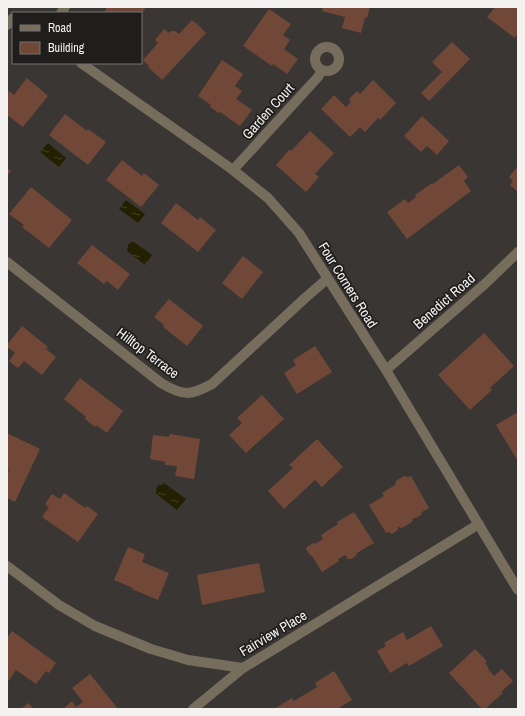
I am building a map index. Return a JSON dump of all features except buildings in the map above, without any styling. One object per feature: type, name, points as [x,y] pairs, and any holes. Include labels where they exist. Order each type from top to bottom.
[{"type":"street","name":"Four Corners Road","points":[[82,64],[233,170],[268,198],[299,233],[386,370],[518,590]]},
{"type":"street","name":"Garden Court","points":[[233,170],[318,77],[322,70]]},
{"type":"street","name":"Benedict Road","points":[[386,370],[486,283],[518,252]]},
{"type":"street","name":"Hilltop Terrace","points":[[7,262],[161,383],[174,391],[187,394],[199,391],[212,384],[327,279]]},
{"type":"street","name":"Fairview Place","points":[[7,566],[59,605],[95,626],[151,650],[188,660],[243,668],[479,524]]},
{"type":"street","points":[[193,709],[243,668]]},
{"type":"water","points":[[48,143],[66,158],[59,167],[40,152]]},
{"type":"water","points":[[126,200],[145,214],[138,223],[119,209]]},
{"type":"water","points":[[131,242],[134,242],[152,255],[145,265],[127,251],[128,245]]},
{"type":"water","points":[[164,483],[186,499],[177,510],[155,493],[158,485],[162,485]]}]
